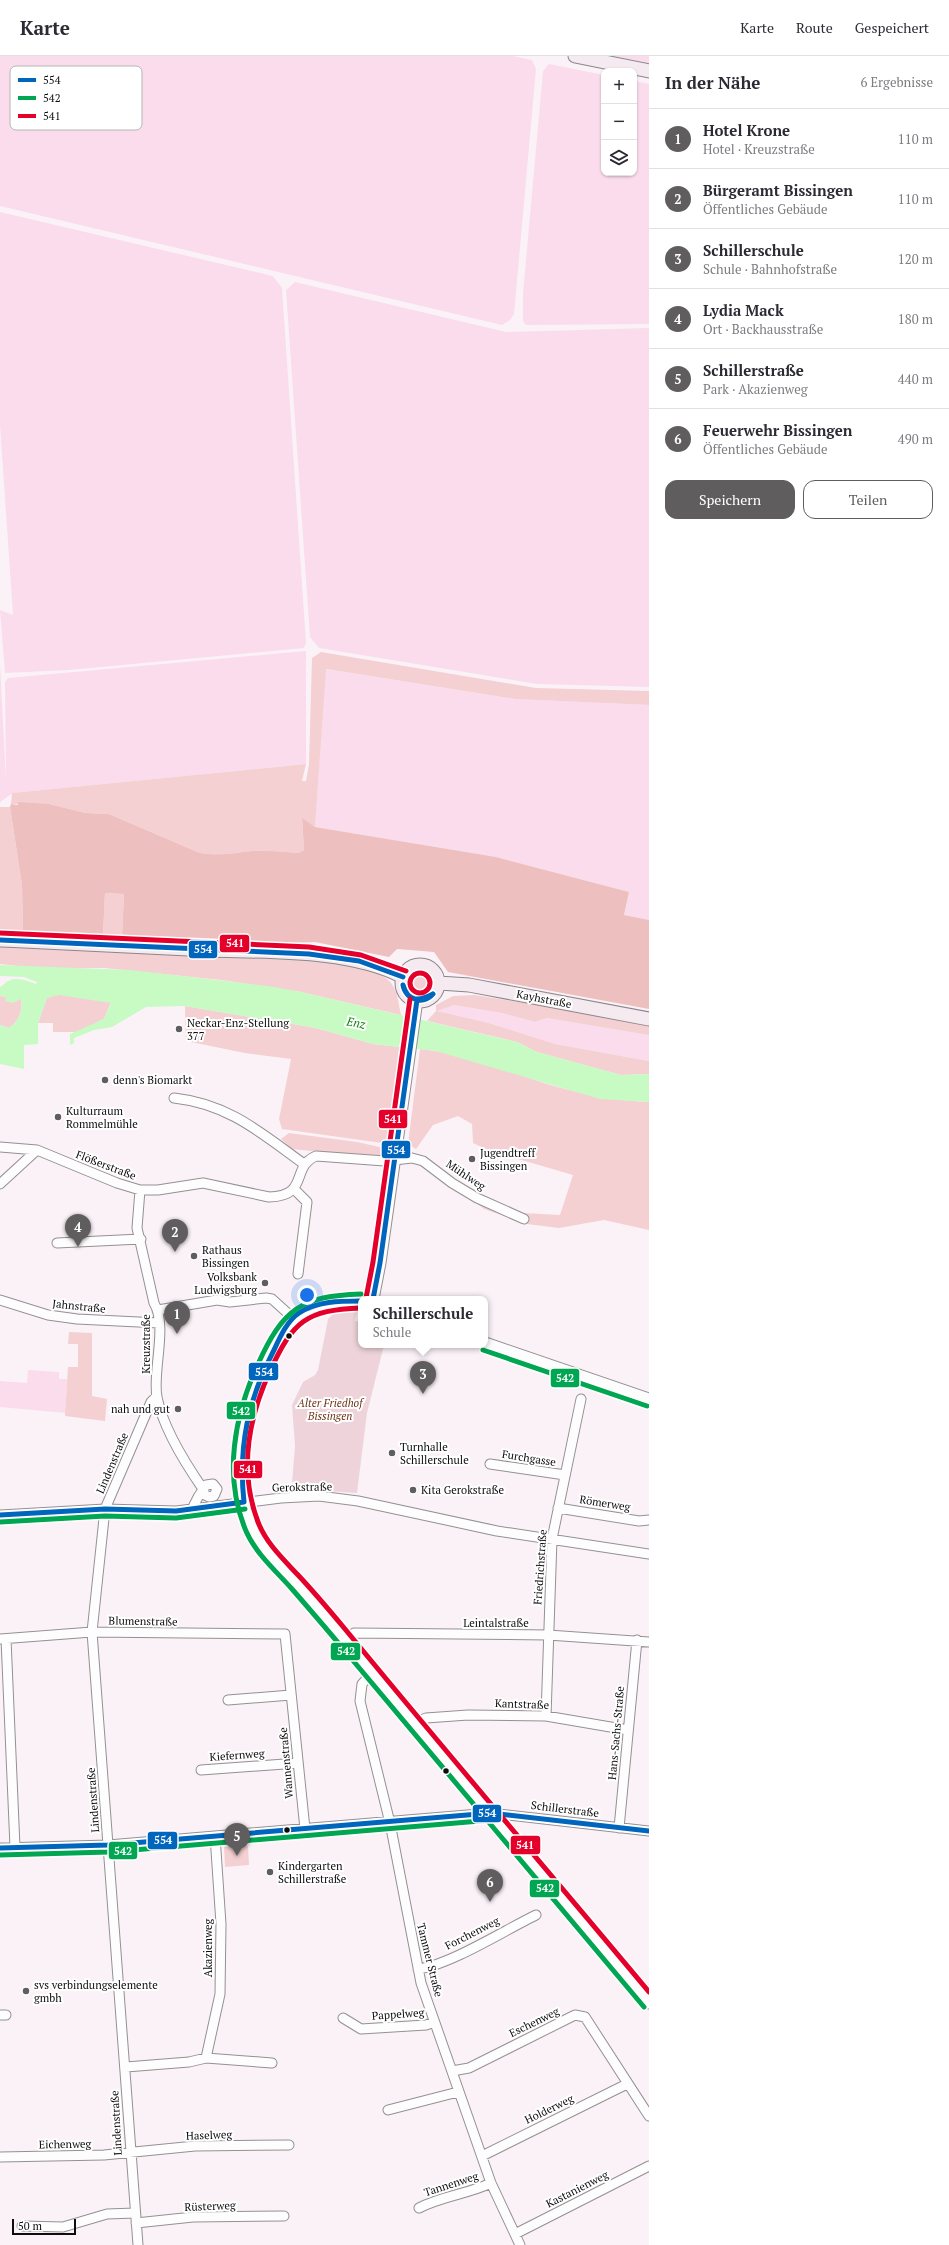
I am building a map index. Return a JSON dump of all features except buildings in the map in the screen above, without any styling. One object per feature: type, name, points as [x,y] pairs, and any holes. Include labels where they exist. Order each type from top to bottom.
[{"type":"main road","points":[[575,56],[649,71]]},
{"type":"main road","points":[[0,940],[326,956],[361,961],[386,968],[403,977]]},
{"type":"main road","points":[[420,964],[433,970],[439,982],[432,996],[416,1003],[406,994],[403,988],[403,977],[408,970],[420,964]]},
{"type":"main road","name":"Kayhstraße","points":[[439,982],[469,985],[649,1019]]},
{"type":"street","points":[[373,1296],[416,1003]]},
{"type":"street","points":[[174,1098],[205,1103],[229,1112],[271,1139],[304,1164]]},
{"type":"street","name":"Flößerstraße","points":[[0,1147],[38,1150],[117,1183],[140,1190],[158,1190],[203,1183],[269,1197],[280,1197],[294,1189]]},
{"type":"street","points":[[0,1184],[38,1150]]},
{"type":"street","points":[[298,1274],[307,1202],[294,1189],[304,1164],[308,1159],[325,1155],[394,1161]]},
{"type":"street","name":"Mühlweg","points":[[394,1161],[412,1158],[423,1161],[477,1198],[524,1219]]},
{"type":"street","name":"Kreuzstraße","points":[[140,1190],[137,1228],[141,1239],[154,1304],[158,1310],[157,1396],[175,1446],[203,1489],[192,1509]]},
{"type":"street","points":[[56,1243],[141,1239]]},
{"type":"street","points":[[158,1310],[217,1300],[230,1302],[266,1298],[272,1299],[293,1318]]},
{"type":"street","name":"Jahnstraße","points":[[0,1300],[48,1315],[77,1319],[159,1323]]},
{"type":"street","points":[[358,1301],[322,1303],[308,1308],[293,1318],[281,1335],[258,1378],[245,1420],[240,1464],[244,1502],[253,1530],[268,1553],[345,1640],[649,2003]]},
{"type":"street","points":[[488,1344],[649,1399]]},
{"type":"street","name":"Lindenstraße","points":[[138,2245],[130,2152],[126,2067],[92,1632],[105,1509],[151,1402],[157,1396]]},
{"type":"street","name":"Friedrichstraße","points":[[546,1716],[552,1539],[581,1399]]},
{"type":"street","name":"Furchgasse","points":[[490,1464],[565,1475]]},
{"type":"street","name":"Gerokstraße","points":[[0,1515],[105,1509],[164,1511],[281,1498],[334,1497],[497,1531],[649,1554]]},
{"type":"street","name":"Römerweg","points":[[558,1508],[639,1521],[649,1520]]},
{"type":"street","name":"Blumenstraße","points":[[3,1639],[92,1632],[285,1634]]},
{"type":"street","name":"Leintalstraße","points":[[345,1640],[354,1633],[548,1635],[649,1642]]},
{"type":"street","name":"Wannenstraße","points":[[285,1634],[305,1829]]},
{"type":"street","points":[[3,1639],[15,1847]]},
{"type":"street","name":"Hans-Sachs-Straße","points":[[619,1828],[637,1640]]},
{"type":"street","name":"Tammer Straße","points":[[372,1673],[362,1684],[360,1701],[390,1822],[418,1968],[434,2022],[458,2092],[492,2183],[520,2245]]},
{"type":"street","points":[[228,1700],[291,1695]]},
{"type":"street","name":"Kantstraße","points":[[414,1722],[426,1718],[468,1715],[546,1716],[628,1730]]},
{"type":"street","name":"Kiefernweg","points":[[201,1770],[298,1763]]},
{"type":"street","name":"Schillerstraße","points":[[0,1848],[108,1845],[491,1813],[649,1831]]},
{"type":"street","name":"Akazienweg","points":[[206,2058],[220,1994],[221,1924],[215,1836]]},
{"type":"street","name":"Forchenweg","points":[[418,1968],[428,1967],[448,1959],[536,1915]]},
{"type":"street","name":"Eschenweg","points":[[452,2071],[469,2068],[575,2015],[585,2017],[649,2116]]},
{"type":"street","name":"Pappelweg","points":[[343,2018],[361,2028],[426,2025],[434,2022]]},
{"type":"street","points":[[126,2067],[188,2062],[206,2058],[272,2063]]},
{"type":"street","name":"Holderweg","points":[[482,2156],[627,2084]]},
{"type":"street","points":[[388,2110],[458,2092]]},
{"type":"street","name":"Haselweg","points":[[130,2152],[195,2146],[289,2145]]},
{"type":"street","name":"Eichenweg","points":[[0,2157],[104,2155],[130,2152]]},
{"type":"street","name":"Kastanienweg","points":[[515,2234],[649,2166]]},
{"type":"street","name":"Tannenweg","points":[[419,2208],[434,2200],[477,2190],[492,2183]]},
{"type":"street","points":[[22,2226],[63,2226],[107,2214],[135,2213]]},
{"type":"street","name":"Rüsterweg","points":[[136,2222],[193,2217],[284,2216]]},
{"type":"shaded area","points":[[0,56],[513,56],[532,60],[536,69],[514,314],[510,320],[502,325],[0,206]]},
{"type":"shaded area","points":[[607,56],[649,56],[649,65]]},
{"type":"shaded area","points":[[549,64],[601,74],[601,176],[637,176],[637,82],[649,84],[649,324],[526,325],[523,321],[523,293],[543,71]]},
{"type":"shaded area","points":[[0,212],[273,276],[282,288],[306,643],[304,648],[69,670],[5,673],[0,610],[13,615],[0,425]]},
{"type":"shaded area","points":[[295,282],[506,332],[649,328],[649,687],[537,684],[319,648],[310,637],[286,290]]},
{"type":"shaded area","points":[[306,651],[306,764],[13,793],[0,802],[0,664],[6,779],[5,682],[8,678]]},
{"type":"shaded area","points":[[321,652],[536,688],[649,691],[649,705],[515,699],[326,669],[315,827],[302,819],[304,850],[299,853],[252,851],[220,854],[200,853],[109,814],[86,813],[49,804],[11,804],[12,793],[306,764],[302,781],[306,781],[309,764],[312,658]]},
{"type":"shaded area","points":[[325,669],[515,699],[649,705],[649,920],[624,915],[629,892],[496,857],[315,827]]},
{"type":"shaded area","points":[[18,802],[49,804],[86,813],[109,814],[200,853],[207,854],[226,854],[252,851],[299,853],[304,850],[302,818],[315,827],[496,857],[629,892],[624,915],[649,920],[649,1009],[448,972],[434,952],[397,949],[389,957],[315,942],[276,944],[211,943],[122,936],[124,894],[105,893],[103,935],[23,933],[22,885],[10,807],[11,804],[18,805]]},
{"type":"shaded area","points":[[0,807],[10,807],[22,885],[23,933],[0,933]]},
{"type":"shaded area","points":[[105,893],[124,894],[122,936],[103,935]]},
{"type":"shaded area","points":[[0,944],[136,949],[316,960],[348,964],[376,972],[387,979],[395,991],[401,1015],[301,992],[221,980],[104,968],[36,968],[0,964]]},
{"type":"shaded area","points":[[420,971],[427,974],[430,981],[427,988],[420,991],[413,988],[410,981],[413,974]]},
{"type":"shaded area","points":[[59,994],[111,1002],[104,1019],[77,1032],[53,1032],[53,1023],[38,1023],[47,998]]},
{"type":"shaded area","points":[[475,995],[649,1023],[649,1035],[547,1018],[535,1022],[502,1013],[454,1005],[437,1011],[489,1023],[555,1044],[649,1061],[649,1074],[621,1075],[537,1052],[517,1042],[427,1021],[436,1011],[436,1005],[453,996]]},
{"type":"shaded area","points":[[0,996],[21,999],[20,1015],[9,1028],[0,1025]]},
{"type":"shaded area","points":[[454,1005],[502,1013],[535,1022],[547,1018],[649,1035],[649,1061],[555,1044],[489,1023],[436,1011]]},
{"type":"shaded area","points":[[185,1006],[316,1028],[373,1044],[400,1047],[389,1144],[282,1129],[279,1119],[291,1059],[245,1053],[186,1041]]},
{"type":"shaded area","points":[[420,1049],[467,1058],[569,1090],[622,1100],[649,1102],[649,1230],[604,1220],[559,1228],[527,1224],[484,1209],[470,1198],[473,1193],[524,1213],[560,1215],[573,1175],[488,1150],[473,1143],[472,1124],[458,1116],[433,1125],[416,1149],[408,1144]]},
{"type":"shaded area","points":[[289,1133],[357,1142],[384,1148],[385,1152],[379,1158],[292,1149],[281,1139]]},
{"type":"shaded area","points":[[69,1332],[92,1333],[92,1396],[107,1399],[105,1421],[65,1416],[68,1367],[78,1367],[78,1344],[68,1344]]},
{"type":"shaded area","points":[[28,1370],[59,1372],[59,1379],[67,1379],[66,1413],[0,1407],[0,1381],[27,1383]]},
{"type":"shaded area","points":[[248,1846],[249,1865],[225,1867],[224,1847]]},
{"type":"green space","name":"Alter Friedhof Bissingen","points":[[347,1309],[357,1311],[355,1321],[358,1322],[358,1348],[383,1348],[367,1413],[357,1493],[310,1490],[311,1485],[292,1482],[295,1446],[292,1405],[303,1382],[315,1375],[318,1370],[328,1319],[335,1312]]},
{"type":"water","name":"Enz","points":[[0,965],[130,970],[268,986],[301,992],[517,1042],[537,1052],[621,1075],[649,1074],[649,1102],[600,1099],[436,1051],[373,1044],[316,1028],[185,1006],[146,1007],[112,1027],[94,1030],[74,1038],[74,1043],[70,1045],[70,1034],[104,1019],[111,1003],[59,995],[47,998],[38,1023],[38,1044],[24,1045],[24,1069],[0,1064],[0,1025],[9,1028],[18,1019],[21,1012],[21,999],[13,1003],[5,1001],[6,997],[0,996],[0,987],[8,981],[15,979],[36,984],[37,982],[24,977],[0,976]]},
{"type":"transit line","name":"541","points":[[0,933],[309,947],[361,955],[406,971]]},
{"type":"transit line","name":"554","points":[[0,940],[309,954],[359,961],[403,977]]},
{"type":"transit line","name":"541","points":[[420,973],[427,976],[430,983],[427,990],[420,993],[413,990],[410,983],[413,976],[420,973]]},
{"type":"transit line","name":"554","points":[[403,985],[405,991],[411,998],[419,999],[433,994]]},
{"type":"transit line","name":"554","points":[[403,985],[407,994],[415,999],[424,1000],[433,994]]},
{"type":"transit line","name":"541","points":[[366,1296],[373,1262],[410,999]]},
{"type":"transit line","name":"554","points":[[374,1296],[380,1263],[417,1000]]},
{"type":"transit line","name":"542","points":[[361,1294],[340,1295],[323,1298],[296,1309],[276,1330],[267,1345],[243,1404],[234,1447],[233,1468],[235,1489],[239,1510],[246,1531],[261,1555],[329,1631],[644,2007]]},
{"type":"transit line","name":"554","points":[[244,1502],[242,1462],[247,1424],[265,1368],[284,1330],[295,1316],[313,1306],[337,1302],[358,1301]]},
{"type":"transit line","name":"541","points":[[358,1308],[342,1309],[314,1316],[294,1330],[278,1354],[262,1389],[252,1427],[248,1465],[252,1503],[261,1530],[275,1550],[334,1615],[420,1720],[649,1992]]},
{"type":"transit line","name":"542","points":[[483,1350],[647,1406]]},
{"type":"transit line","name":"554","points":[[0,1515],[105,1509],[176,1511],[244,1502]]},
{"type":"transit line","name":"542","points":[[0,1522],[105,1516],[176,1518],[245,1509]]},
{"type":"transit line","name":"554","points":[[0,1848],[108,1845],[491,1813],[649,1831]]},
{"type":"transit line","name":"542","points":[[0,1855],[109,1852],[492,1820]]},
{"type":"place","name":"Neckar-Enz-Stellung 377","points":[[179,1029]]},
{"type":"place","name":"denn's Biomarkt","points":[[105,1080]]},
{"type":"place","name":"Kulturraum Rommelmühle","points":[[58,1117]]},
{"type":"place","name":"Jugendtreff Bissingen","points":[[472,1159]]},
{"type":"place","name":"Lydia Mack","points":[[78,1247]]},
{"type":"place","name":"Bürgeramt Bissingen","points":[[175,1252]]},
{"type":"place","name":"Rathaus Bissingen","points":[[194,1256]]},
{"type":"place","name":"Volksbank Ludwigsburg","points":[[265,1283]]},
{"type":"place","name":"Hotel Krone","points":[[177,1334]]},
{"type":"place","name":"Schillerschule","points":[[423,1394]]},
{"type":"place","name":"nah und gut","points":[[178,1409]]},
{"type":"place","name":"Turnhalle Schillerschule","points":[[392,1453]]},
{"type":"place","name":"Kita Gerokstraße","points":[[413,1490]]},
{"type":"place","name":"Schillerstraße","points":[[237,1856]]},
{"type":"place","name":"Kindergarten Schillerstraße","points":[[270,1872]]},
{"type":"place","name":"Feuerwehr Bissingen","points":[[490,1902]]},
{"type":"place","name":"svs verbindungselemente gmbh","points":[[26,1991]]}]
